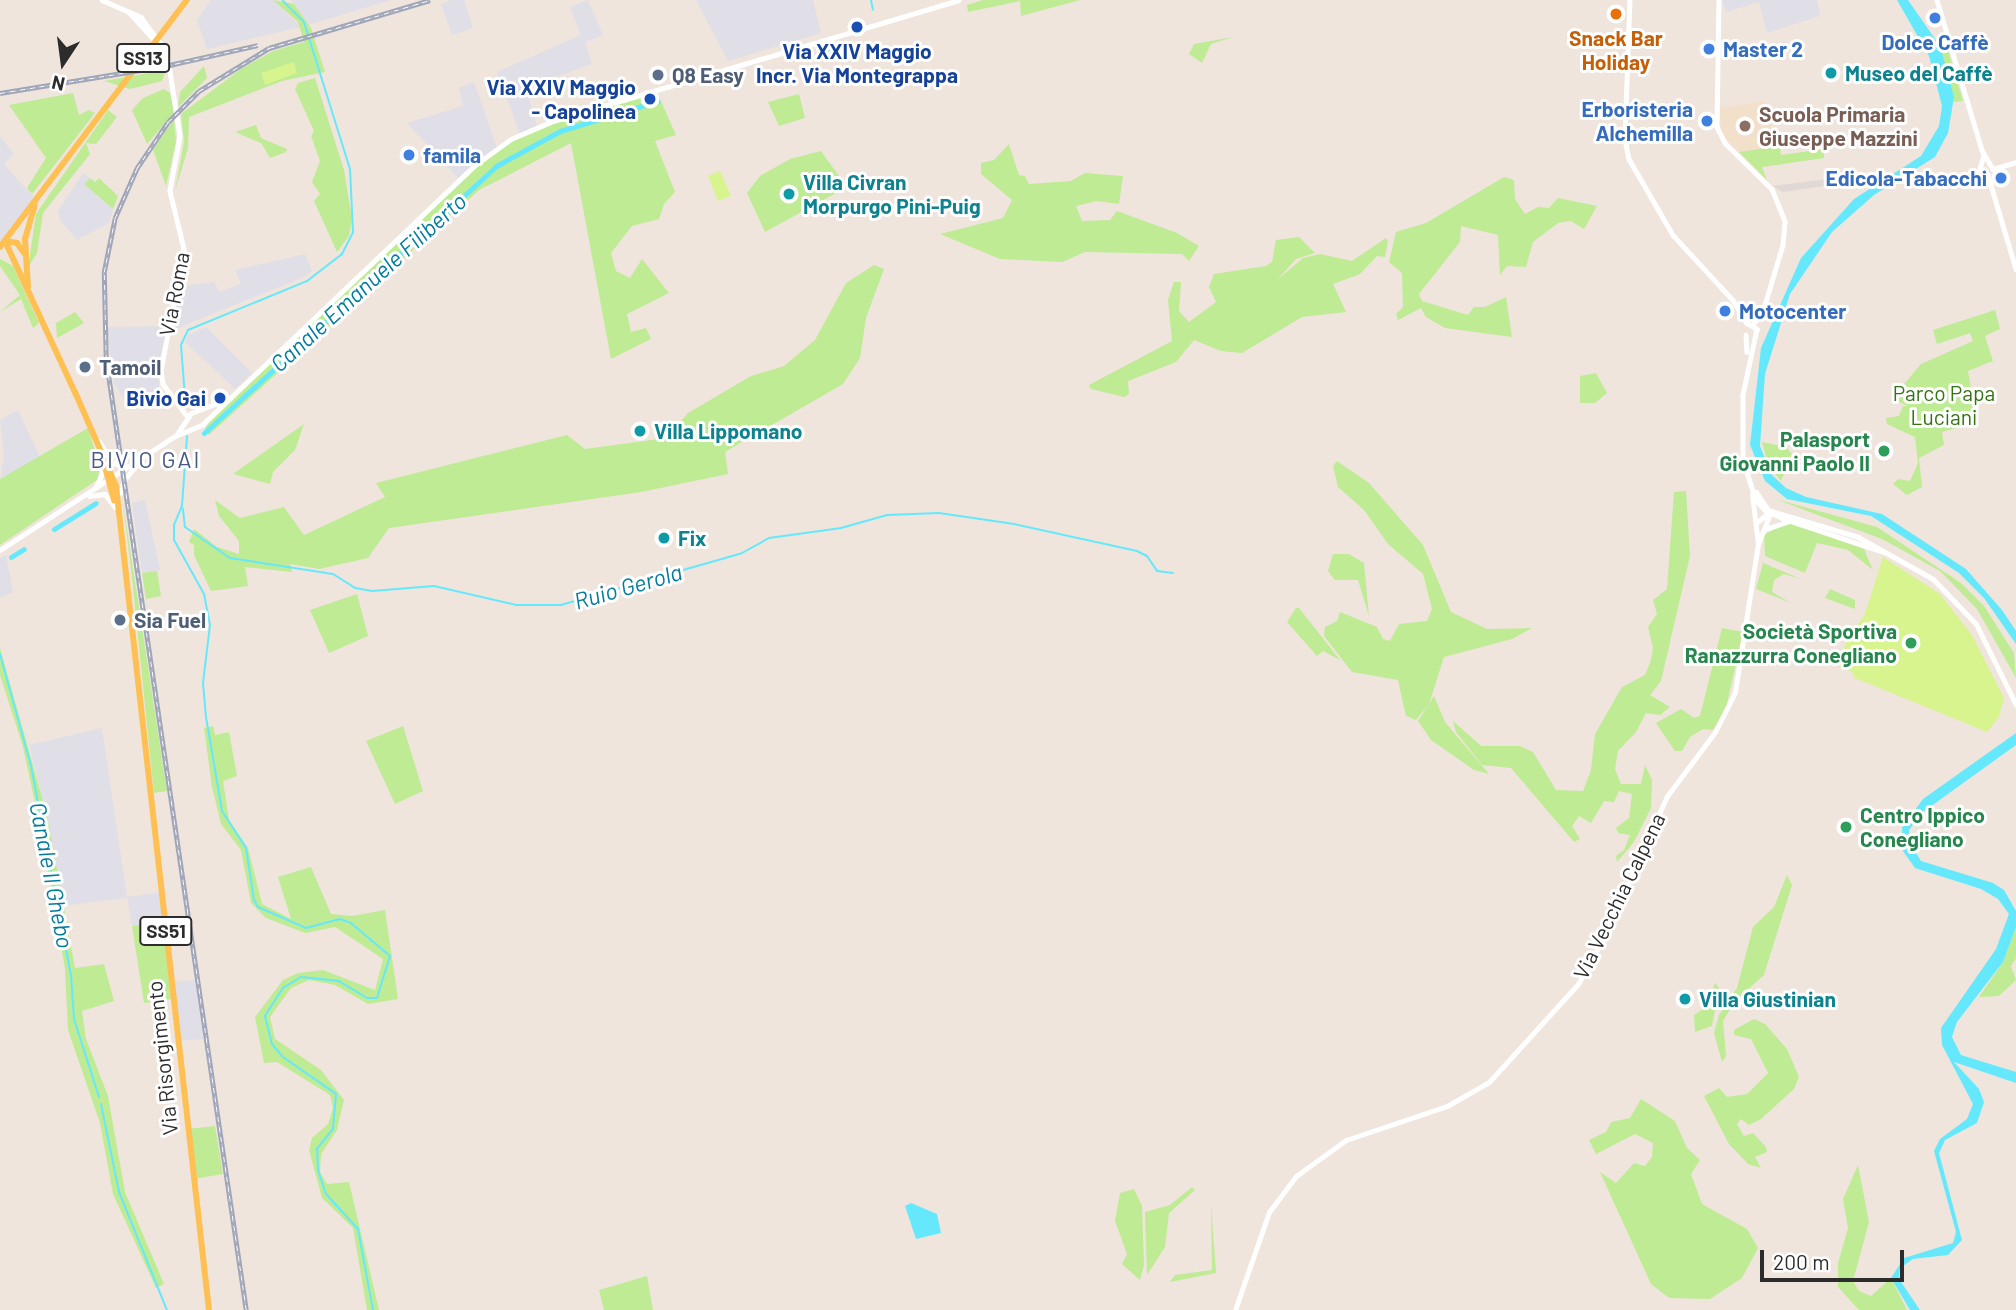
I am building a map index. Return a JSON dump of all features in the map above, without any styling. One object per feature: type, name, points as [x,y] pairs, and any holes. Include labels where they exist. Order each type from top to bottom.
[{"type":"main road","name":"SS13","points":[[2,244],[187,0]]},
{"type":"main road","name":"SS51","points":[[30,295],[24,254],[28,226],[40,194]]},
{"type":"main road","points":[[2,244],[17,243],[24,254]]},
{"type":"main road","name":"SS51","points":[[2,244],[30,295],[112,478]]},
{"type":"main road","points":[[0,257],[12,261]]},
{"type":"main road","name":"Via Risorgimento","points":[[112,478],[128,596]]},
{"type":"main road","name":"Via Risorgimento","points":[[112,478],[122,540],[209,1310]]},
{"type":"main road","points":[[1754,493],[1768,511],[1865,540],[1906,561],[1961,604],[2016,695]]},
{"type":"main road","points":[[1754,493],[1758,544]]},
{"type":"main road","points":[[1756,523],[1768,511]]},
{"type":"main road","points":[[1758,544],[1765,529],[1768,511]]},
{"type":"main road","points":[[1765,529],[1790,521],[1906,561]]},
{"type":"main road","name":"Via Vecchia Calpena","points":[[1235,1310],[1269,1212],[1296,1176],[1346,1140],[1472,1094],[1508,1065],[1578,985],[1606,933],[1667,796],[1715,732],[1735,692],[1758,544]]},
{"type":"main road","points":[[2000,670],[2016,705]]},
{"type":"street","name":"Via Roma","points":[[102,0],[134,16],[168,57],[180,136],[170,191],[184,249],[161,371],[163,384],[179,402],[194,427]]},
{"type":"street","points":[[0,550],[175,436],[205,420],[488,154],[537,126],[958,0]]},
{"type":"street","points":[[1630,0],[1625,139],[1629,159],[1673,235],[1733,300],[1747,323],[1748,360],[1741,434],[1745,469],[1754,493],[1774,510],[1814,524]]},
{"type":"street","points":[[1719,0],[1717,127],[1725,144],[1770,186],[1785,222],[1783,245],[1763,312],[1754,324]]},
{"type":"street","points":[[1937,0],[1984,154],[1991,169],[1995,196],[2016,269]]},
{"type":"street","points":[[1984,154],[1981,171],[2016,162]]},
{"type":"street","points":[[1982,163],[1991,169]]},
{"type":"street","points":[[1747,323],[1754,324]]},
{"type":"street","points":[[1749,335],[1757,329],[1754,324]]},
{"type":"street","points":[[175,436],[188,418],[197,411],[229,395]]},
{"type":"street","points":[[179,402],[197,411],[205,420]]},
{"type":"street","points":[[98,442],[113,463],[132,465]]},
{"type":"street","points":[[94,490],[102,472],[98,442]]},
{"type":"street","name":"Via Risorgimento","points":[[122,540],[120,486],[138,468],[141,459]]},
{"type":"street","points":[[82,499],[105,494],[115,507]]},
{"type":"street","points":[[1768,511],[1790,521]]},
{"type":"shaded area","points":[[211,0],[273,0],[301,27],[207,49],[197,20]]},
{"type":"shaded area","points":[[291,0],[391,0],[308,25]]},
{"type":"shaded area","points":[[451,0],[464,0],[473,28],[452,35],[441,4]]},
{"type":"shaded area","points":[[588,0],[603,35],[585,42],[592,64],[526,88],[537,126],[520,134],[497,72],[581,35],[570,7]]},
{"type":"shaded area","points":[[696,0],[813,0],[821,33],[728,61]]},
{"type":"shaded area","points":[[1722,0],[1817,0],[1820,16],[1767,33],[1759,2],[1726,12]]},
{"type":"shaded area","points":[[474,82],[497,148],[460,180],[407,123],[463,106],[459,88]]},
{"type":"shaded area","name":"Scuola Primaria Giuseppe Mazzini","points":[[1765,101],[1771,117],[1772,148],[1739,152],[1722,134],[1719,108]]},
{"type":"shaded area","points":[[0,136],[14,154],[4,164],[36,200],[0,247]]},
{"type":"shaded area","points":[[83,173],[90,178],[85,185],[113,209],[109,223],[77,240],[60,220],[58,211]]},
{"type":"shaded area","points":[[1852,176],[1846,183],[1782,192],[1773,186]]},
{"type":"shaded area","points":[[305,254],[312,271],[304,277],[170,331],[161,359],[156,360],[161,400],[130,410],[114,383],[107,327],[167,326],[176,287],[214,282],[220,292],[241,284],[235,270]]},
{"type":"shaded area","points":[[206,327],[252,373],[235,389],[185,342],[188,335]]},
{"type":"shaded area","points":[[18,410],[40,457],[0,479],[4,456],[0,420]]},
{"type":"shaded area","points":[[145,500],[160,570],[142,573],[132,503]]},
{"type":"shaded area","points":[[6,555],[13,592],[0,598],[0,558]]},
{"type":"shaded area","points":[[102,728],[127,897],[161,892],[165,922],[132,926],[127,898],[62,906],[47,815],[29,745]]},
{"type":"shaded area","points":[[195,980],[203,1039],[178,1041],[171,982]]},
{"type":"green space","points":[[273,0],[294,4],[311,28],[325,72],[282,81],[189,117],[188,148],[175,191],[184,142],[181,114],[241,69],[273,51],[304,42],[298,22]]},
{"type":"green space","points":[[983,0],[1080,0],[1021,16],[1020,1],[968,12],[967,5]]},
{"type":"green space","points":[[1944,36],[1963,101],[1954,102],[1936,39]]},
{"type":"green space","points":[[1233,37],[1211,44],[1202,63],[1189,54],[1194,44]]},
{"type":"green space","points":[[294,62],[297,73],[265,85],[261,73]]},
{"type":"green space","points":[[204,66],[207,78],[178,107],[180,92]]},
{"type":"green space","points":[[166,70],[162,81],[130,89],[104,81]]},
{"type":"green space","points":[[315,78],[344,170],[352,219],[349,236],[337,252],[314,201],[320,194],[312,182],[320,161],[311,136],[314,131],[295,89],[298,83]]},
{"type":"green space","points":[[164,89],[170,93],[174,113],[147,144],[132,110],[143,98]]},
{"type":"green space","points":[[656,90],[676,135],[655,141],[675,192],[664,204],[659,219],[632,226],[611,253],[616,271],[630,278],[642,259],[669,293],[627,314],[631,332],[646,328],[651,339],[611,359],[571,143],[479,190],[209,435],[204,431],[210,420],[488,154],[537,126]]},
{"type":"green space","points":[[73,93],[79,115],[89,110],[95,113],[32,194],[27,188],[46,158],[9,105]]},
{"type":"green space","points":[[799,94],[805,118],[779,126],[768,102]]},
{"type":"green space","points":[[108,110],[117,117],[96,144],[86,143],[90,154],[43,213],[37,253],[28,268],[36,214]]},
{"type":"green space","points":[[174,119],[176,142],[166,186],[153,150]]},
{"type":"green space","points":[[256,125],[261,138],[287,149],[286,152],[270,158],[261,143],[235,132]]},
{"type":"green space","points":[[1009,144],[1019,175],[1025,176],[1029,184],[1071,181],[1085,173],[1123,176],[1119,204],[1097,201],[1076,206],[1082,221],[1110,220],[1117,211],[1177,233],[1199,246],[1189,261],[1182,254],[1085,252],[1062,262],[1000,259],[940,234],[1003,218],[1012,200],[981,174],[981,163],[994,160]]},
{"type":"green space","points":[[1780,146],[1781,155],[1824,149],[1824,158],[1762,167],[1767,180],[1739,152]]},
{"type":"green space","points":[[821,151],[847,187],[765,232],[747,193],[760,176],[790,159]]},
{"type":"green space","points":[[720,171],[731,196],[718,201],[708,176]]},
{"type":"green space","points":[[1504,177],[1514,180],[1515,199],[1525,214],[1538,207],[1549,208],[1558,198],[1597,206],[1584,229],[1571,221],[1558,223],[1533,242],[1526,267],[1507,266],[1500,275],[1498,235],[1461,226],[1460,242],[1419,294],[1422,301],[1468,315],[1474,307],[1485,307],[1506,297],[1512,337],[1445,328],[1426,317],[1421,308],[1398,320],[1396,314],[1403,307],[1402,273],[1389,262],[1396,232],[1426,223]]},
{"type":"green space","points":[[90,178],[95,182],[99,178],[118,196],[113,209],[84,184]]},
{"type":"green space","points":[[1299,237],[1315,253],[1296,259],[1277,280],[1303,258],[1320,254],[1352,261],[1386,238],[1388,241],[1385,257],[1377,256],[1360,274],[1333,284],[1346,312],[1302,317],[1242,353],[1221,351],[1194,340],[1176,362],[1128,381],[1129,394],[1124,397],[1091,389],[1089,385],[1172,341],[1168,300],[1174,282],[1181,282],[1179,311],[1189,322],[1216,302],[1209,287],[1214,274],[1266,266],[1272,262],[1276,240]]},
{"type":"green space","points":[[0,259],[13,266],[39,323],[33,328],[21,299],[0,312],[20,295],[0,266]]},
{"type":"green space","points":[[874,265],[884,269],[866,318],[860,358],[843,384],[725,452],[728,474],[641,492],[389,528],[368,558],[319,569],[290,564],[292,572],[245,567],[248,586],[211,591],[194,555],[194,545],[189,542],[194,529],[217,547],[239,554],[239,541],[219,516],[215,500],[240,518],[284,507],[304,535],[385,497],[376,483],[567,435],[585,449],[666,438],[688,413],[751,376],[784,366],[815,340],[846,283]]},
{"type":"green space","name":"Parco Papa Luciani","points":[[1995,310],[2000,329],[1985,336],[1993,361],[1968,371],[1977,422],[1942,432],[1944,445],[1919,458],[1922,487],[1907,495],[1893,484],[1898,479],[1910,481],[1918,463],[1915,437],[1887,424],[1886,418],[1899,416],[1903,406],[1908,406],[1899,402],[1898,391],[1921,364],[1973,341],[1970,333],[1937,344],[1933,330]]},
{"type":"green space","points":[[75,312],[84,323],[57,338],[56,323]]},
{"type":"green space","points":[[1596,373],[1607,393],[1595,403],[1580,403],[1580,376]]},
{"type":"green space","points":[[304,424],[295,450],[273,472],[270,484],[233,474]]},
{"type":"green space","points":[[88,428],[100,467],[97,480],[0,545],[0,479]]},
{"type":"green space","points":[[1762,442],[1786,447],[1792,454],[1781,481],[1768,465]]},
{"type":"green space","points":[[1337,461],[1369,483],[1423,545],[1451,612],[1487,629],[1532,628],[1512,639],[1444,657],[1429,704],[1416,720],[1406,716],[1398,680],[1352,672],[1324,636],[1325,627],[1337,621],[1340,612],[1377,627],[1383,639],[1390,641],[1399,624],[1427,621],[1432,609],[1423,574],[1388,544],[1364,510],[1338,487],[1333,466]]},
{"type":"green space","points":[[1686,491],[1690,556],[1661,681],[1650,695],[1670,707],[1660,715],[1646,713],[1636,732],[1618,751],[1615,769],[1621,784],[1641,784],[1645,765],[1652,780],[1651,808],[1634,842],[1617,862],[1616,856],[1624,850],[1630,835],[1618,833],[1616,828],[1629,818],[1632,794],[1619,791],[1614,802],[1604,801],[1591,823],[1579,816],[1572,826],[1580,839],[1574,842],[1511,768],[1482,765],[1456,732],[1453,721],[1481,746],[1520,746],[1533,752],[1556,790],[1583,791],[1591,770],[1595,734],[1622,687],[1645,675],[1651,660],[1653,648],[1648,627],[1657,614],[1653,600],[1667,589],[1674,492]]},
{"type":"green space","points":[[122,496],[167,791],[154,793],[132,578]]},
{"type":"green space","points":[[1775,499],[1877,527],[1961,583],[1984,606],[2014,653],[2016,678],[1977,609],[1940,571],[1882,539]]},
{"type":"green space","points":[[1787,522],[1864,549],[1873,570],[1848,550],[1817,543],[1805,573],[1765,556],[1764,535]]},
{"type":"green space","points":[[1333,554],[1349,554],[1364,563],[1369,616],[1358,580],[1335,580],[1328,571]]},
{"type":"green space","name":"Società Sportiva Ranazzurra Conegliano","points":[[1883,557],[1940,594],[1972,635],[2004,698],[1999,717],[1987,732],[1855,678],[1852,672],[1838,666],[1848,637],[1864,616]]},
{"type":"green space","points":[[1763,563],[1801,579],[1784,574],[1774,580],[1772,592],[1791,603],[1756,589]]},
{"type":"green space","points":[[157,571],[161,596],[146,599],[142,573]]},
{"type":"green space","points":[[1830,589],[1855,600],[1855,609],[1825,598]]},
{"type":"green space","points":[[357,594],[368,636],[329,653],[310,610]]},
{"type":"green space","points":[[1296,608],[1299,608],[1340,660],[1323,651],[1317,656],[1287,622]]},
{"type":"green space","points":[[1722,628],[1743,632],[1726,708],[1713,730],[1703,729],[1690,737],[1682,751],[1675,751],[1656,723],[1681,709],[1694,718],[1700,716]]},
{"type":"green space","points":[[0,648],[47,815],[75,968],[104,964],[114,1001],[82,1011],[86,1039],[108,1096],[125,1192],[164,1284],[156,1288],[113,1194],[100,1123],[68,1030],[65,969],[39,821],[23,747],[0,675]]},
{"type":"green space","points":[[1434,696],[1445,722],[1489,774],[1474,770],[1431,740],[1418,721]]},
{"type":"green space","points":[[213,726],[215,735],[229,732],[237,776],[223,781],[229,820],[248,848],[262,904],[291,919],[278,877],[311,867],[331,914],[352,916],[385,910],[398,999],[368,1004],[335,985],[309,980],[291,988],[270,1017],[275,1039],[321,1070],[344,1100],[337,1130],[321,1154],[320,1172],[327,1184],[349,1182],[379,1310],[367,1310],[353,1228],[322,1198],[309,1150],[312,1138],[328,1124],[333,1108],[330,1095],[277,1062],[264,1063],[255,1017],[283,980],[298,973],[323,970],[375,990],[383,959],[335,927],[305,933],[266,918],[251,903],[241,850],[221,824],[212,787],[204,728]]},
{"type":"green space","points":[[403,726],[423,791],[395,804],[366,741]]},
{"type":"green space","points":[[1787,875],[1792,885],[1764,975],[1735,1001],[1723,1021],[1726,1056],[1722,1062],[1714,1033],[1719,1015],[1737,988],[1753,927],[1774,907]]},
{"type":"green space","points":[[165,922],[173,999],[144,1003],[132,926]]},
{"type":"green space","points":[[2016,927],[2016,958],[2011,966],[2016,980],[1999,996],[1979,997],[2003,962]]},
{"type":"green space","points":[[1715,983],[1719,988],[1712,1026],[1695,1032],[1694,1015],[1706,1007]]},
{"type":"green space","points":[[1754,1019],[1765,1024],[1787,1049],[1799,1077],[1794,1089],[1761,1119],[1749,1125],[1741,1119],[1737,1124],[1744,1136],[1753,1133],[1766,1147],[1767,1152],[1755,1157],[1761,1168],[1748,1164],[1729,1144],[1704,1096],[1719,1088],[1727,1097],[1747,1094],[1768,1073],[1751,1039],[1734,1035],[1734,1030]]},
{"type":"green space","points":[[1641,1099],[1675,1121],[1687,1148],[1700,1160],[1691,1174],[1702,1204],[1747,1229],[1758,1248],[1742,1278],[1710,1299],[1669,1298],[1651,1284],[1600,1172],[1616,1183],[1634,1163],[1645,1166],[1652,1157],[1653,1143],[1635,1134],[1596,1154],[1589,1140],[1606,1132],[1611,1122],[1630,1118]]},
{"type":"green space","points":[[215,1126],[223,1174],[194,1179],[188,1129]]},
{"type":"green space","points":[[1858,1165],[1869,1222],[1853,1281],[1859,1291],[1871,1296],[1891,1278],[1907,1310],[1859,1310],[1838,1287],[1838,1263],[1848,1228],[1843,1199]]},
{"type":"green space","points":[[1192,1187],[1195,1190],[1169,1213],[1165,1247],[1147,1275],[1145,1212],[1170,1205]]},
{"type":"green space","points":[[1134,1189],[1142,1206],[1144,1265],[1140,1280],[1122,1264],[1127,1254],[1115,1221],[1120,1193]]},
{"type":"green space","points":[[1211,1203],[1216,1273],[1170,1282],[1175,1275],[1212,1270]]},
{"type":"green space","points":[[647,1276],[653,1310],[604,1310],[599,1290]]},
{"type":"water","points":[[1897,0],[1908,0],[1940,46],[1954,97],[1948,133],[1935,157],[1874,195],[1832,232],[1790,294],[1765,374],[1760,446],[1772,475],[1786,488],[1806,497],[1882,514],[1966,569],[2002,610],[2016,631],[2016,644],[1984,598],[1959,573],[1871,516],[1787,499],[1765,481],[1750,445],[1761,348],[1801,258],[1854,199],[1921,156],[1939,126],[1942,106],[1929,56]]},
{"type":"water","points":[[2016,733],[2016,745],[1923,812],[1909,830],[1910,843],[1921,861],[1993,883],[2004,890],[2016,911],[2016,927],[2003,962],[1957,1022],[1952,1037],[1961,1055],[2016,1072],[2016,1083],[1954,1062],[1979,1089],[1984,1102],[1977,1123],[1945,1140],[1939,1153],[1962,1240],[1948,1255],[1913,1259],[1900,1268],[1899,1279],[1920,1310],[1910,1310],[1891,1278],[1904,1258],[1953,1243],[1956,1232],[1934,1151],[1940,1139],[1967,1119],[1973,1104],[1942,1045],[1941,1028],[1996,949],[2009,914],[1998,899],[1981,889],[1915,868],[1903,851],[1902,828],[1923,799]]},
{"type":"water","points":[[911,1203],[937,1214],[941,1233],[916,1239],[905,1206]]},
{"type":"waterway","name":"Canale Emanuele Filiberto","points":[[871,0],[873,10]]},
{"type":"waterway","points":[[185,397],[181,345],[188,330],[307,281],[342,254],[353,232],[350,169],[304,22],[283,1]]},
{"type":"waterway","name":"Canale Emanuele Filiberto","points":[[826,51],[842,46]]},
{"type":"waterway","name":"Canale Emanuele Filiberto","points":[[204,433],[496,166],[560,131],[658,101]]},
{"type":"waterway","points":[[187,436],[182,506],[174,525],[174,540],[204,594],[210,625],[203,683],[206,717],[222,811],[246,848],[254,900],[258,907],[306,928],[340,919],[351,923],[390,956],[377,998],[367,998],[339,981],[301,977],[283,988],[265,1016],[272,1044],[283,1057],[336,1094],[333,1129],[317,1149],[318,1170],[326,1194],[358,1229],[373,1310]]},
{"type":"waterway","name":"Canale Emanuele Filiberto","points":[[54,529],[96,503]]},
{"type":"waterway","name":"Ruio Gerola","points":[[183,509],[185,527],[230,558],[333,574],[355,588],[372,591],[434,586],[516,605],[561,605],[742,553],[769,538],[841,528],[887,515],[939,513],[1014,524],[1137,551],[1147,556],[1157,571],[1173,573]]},
{"type":"waterway","name":"Canale Emanuele Filiberto","points":[[11,557],[24,549]]},
{"type":"waterway","name":"Canale Il Ghebo","points":[[0,654],[31,766],[71,975],[74,1019],[99,1097]]},
{"type":"waterway","name":"Canale Il Ghebo","points":[[101,1104],[119,1192],[167,1310]]},
{"type":"railway","points":[[246,1310],[106,360],[104,272],[115,218],[137,168],[168,122],[199,91],[269,48],[430,0]]},
{"type":"railway","points":[[0,93],[165,66],[258,45]]},
{"type":"place","name":"Snack Bar Holiday","points":[[1616,14]]},
{"type":"place","name":"Dolce Caffè","points":[[1935,18]]},
{"type":"place","name":"Via XXIV Maggio Incr. Via Montegrappa","points":[[857,27]]},
{"type":"place","name":"Master 2","points":[[1709,49]]},
{"type":"place","name":"Museo del Caffè","points":[[1831,73]]},
{"type":"place","name":"Q8 Easy","points":[[658,75]]},
{"type":"place","name":"Via XXIV Maggio - Capolinea","points":[[650,99]]},
{"type":"place","name":"Erboristeria Alchemilla","points":[[1707,121]]},
{"type":"place","name":"Scuola Primaria Giuseppe Mazzini","points":[[1745,126]]},
{"type":"place","name":"famila","points":[[409,155]]},
{"type":"place","name":"Edicola-Tabacchi","points":[[2001,178]]},
{"type":"place","name":"Villa Civran Morpurgo Pini-Puig","points":[[789,194]]},
{"type":"place","name":"Motocenter","points":[[1725,311]]},
{"type":"place","name":"Tamoil","points":[[85,367]]},
{"type":"place","name":"Bivio Gai","points":[[220,398]]},
{"type":"place","name":"Villa Lippomano","points":[[640,431]]},
{"type":"place","name":"Palasport Giovanni Paolo II","points":[[1884,451]]},
{"type":"place","name":"Fix","points":[[664,538]]},
{"type":"place","name":"Sia Fuel","points":[[120,620]]},
{"type":"place","name":"Società Sportiva Ranazzurra Conegliano","points":[[1911,643]]},
{"type":"place","name":"Centro Ippico Conegliano","points":[[1846,827]]},
{"type":"place","name":"Villa Giustinian","points":[[1685,999]]},
{"type":"district","name":"BIVIO GAI","points":[[146,459]]}]
